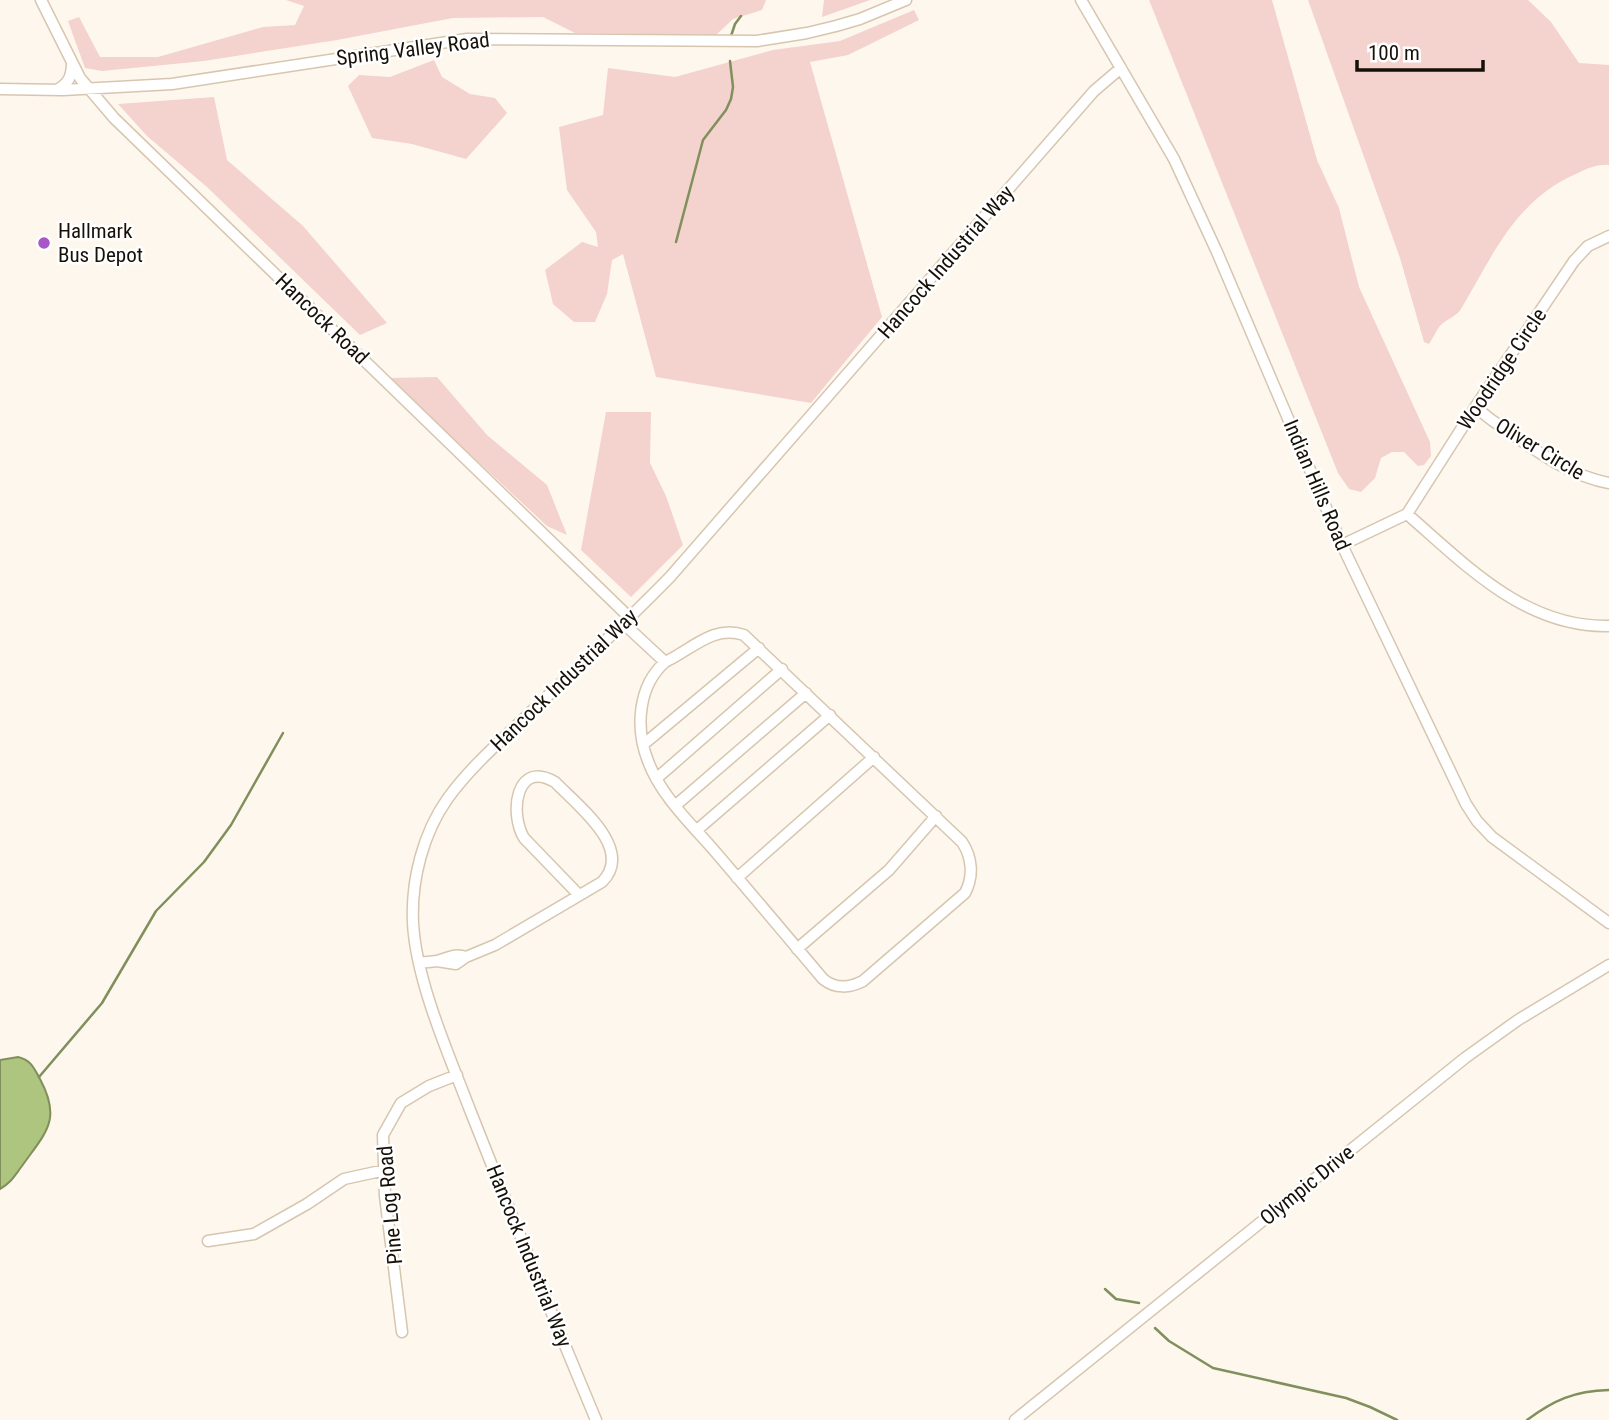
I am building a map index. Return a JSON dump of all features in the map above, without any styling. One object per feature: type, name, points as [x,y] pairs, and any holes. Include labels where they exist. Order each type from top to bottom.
[{"type":"street","name":"Hancock Road","points":[[41,0],[72,62],[90,89],[138,142],[214,213],[666,662]]},
{"type":"street","name":"Spring Valley Road","points":[[0,89],[90,89],[212,78],[467,39],[757,41],[836,26],[906,0]]},
{"type":"street","name":"Indian Hills Road","points":[[1081,0],[1174,159],[1217,252],[1342,545],[1466,804],[1492,837],[1609,923]]},
{"type":"street","points":[[55,90],[65,85],[70,77],[72,62]]},
{"type":"street","name":"Hancock Industrial Way","points":[[596,1420],[524,1249],[457,1075],[419,963],[413,925],[414,886],[424,848],[447,799],[471,769],[670,577],[1094,91],[1121,68]]},
{"type":"street","name":"Woodridge Circle","points":[[1407,514],[1475,407],[1574,261],[1588,246],[1609,236]]},
{"type":"street","name":"Oliver Circle","points":[[1475,407],[1533,449],[1562,466],[1586,478],[1609,483]]},
{"type":"street","points":[[1342,545],[1407,514],[1493,587],[1514,600],[1555,620],[1609,626]]},
{"type":"street","points":[[723,631],[744,635],[759,648],[936,816],[967,849],[971,868],[965,893],[854,986],[828,983],[676,805],[646,758],[641,710],[645,691],[653,674],[666,662],[723,631]]},
{"type":"street","points":[[644,744],[759,648]]},
{"type":"street","points":[[657,778],[782,669]]},
{"type":"street","points":[[676,805],[806,693]]},
{"type":"street","points":[[697,830],[830,715]]},
{"type":"street","points":[[737,878],[874,757]]},
{"type":"street","points":[[419,963],[437,961],[456,964],[579,895],[608,875],[613,862],[605,835],[555,782],[548,778],[531,778],[524,782],[516,804],[519,830],[579,895]]},
{"type":"street","points":[[797,949],[883,876],[936,816]]},
{"type":"street","name":"Olympic Drive","points":[[1015,1420],[1465,1058],[1518,1020],[1609,965]]},
{"type":"street","name":"Pine Log Road","points":[[402,1332],[385,1195],[383,1135],[401,1103],[429,1086],[457,1075]]},
{"type":"street","points":[[208,1241],[254,1234],[344,1179],[384,1170]]},
{"type":"shaded area","points":[[286,0],[766,0],[762,10],[733,19],[716,35],[575,33],[543,17],[453,18],[204,61],[102,71],[85,68],[68,21],[79,17],[100,57],[158,57],[263,27],[295,25],[304,6]]},
{"type":"shaded area","points":[[824,0],[870,0],[822,17]]},
{"type":"shaded area","points":[[1149,0],[1272,0],[1317,160],[1339,208],[1359,287],[1430,442],[1431,456],[1424,465],[1418,466],[1404,452],[1392,452],[1381,458],[1375,478],[1361,492],[1349,489],[1338,473]]},
{"type":"shaded area","points":[[1308,0],[1528,0],[1551,22],[1579,63],[1609,65],[1609,165],[1589,168],[1556,184],[1522,213],[1508,230],[1461,309],[1440,326],[1429,344],[1424,342],[1400,258]]},
{"type":"shaded area","points":[[914,10],[919,20],[848,55],[810,62],[882,317],[811,403],[656,377],[623,254],[612,260],[607,294],[595,322],[574,322],[553,304],[545,270],[582,242],[598,247],[596,232],[567,190],[559,127],[603,115],[608,68],[675,77],[773,50],[840,41]]},
{"type":"shaded area","points":[[434,60],[442,77],[470,94],[495,98],[507,113],[466,159],[412,144],[372,138],[348,86],[359,75],[390,77]]},
{"type":"shaded area","points":[[214,97],[227,160],[303,226],[387,323],[360,335],[207,187],[147,136],[118,104]]},
{"type":"shaded area","points":[[437,377],[487,435],[547,485],[567,535],[547,526],[388,378]]},
{"type":"shaded area","points":[[606,412],[651,412],[650,463],[666,496],[683,545],[631,597],[581,550]]},
{"type":"shaded area","points":[[18,1057],[29,1062],[36,1071],[47,1093],[50,1116],[38,1144],[12,1179],[0,1189],[0,1060]]},
{"type":"waterway","points":[[731,36],[741,16]]},
{"type":"waterway","points":[[676,242],[703,140],[731,99],[733,87],[730,61]]},
{"type":"waterway","points":[[39,1077],[102,1003],[156,911],[204,862],[231,825],[283,733]]},
{"type":"waterway","points":[[1105,1289],[1116,1299],[1139,1303]]},
{"type":"waterway","points":[[1155,1328],[1169,1341],[1213,1368],[1346,1398],[1397,1420]]},
{"type":"waterway","points":[[1527,1420],[1565,1398],[1585,1392],[1609,1390]]},
{"type":"place","name":"Hallmark Bus Depot","points":[[44,243]]}]
